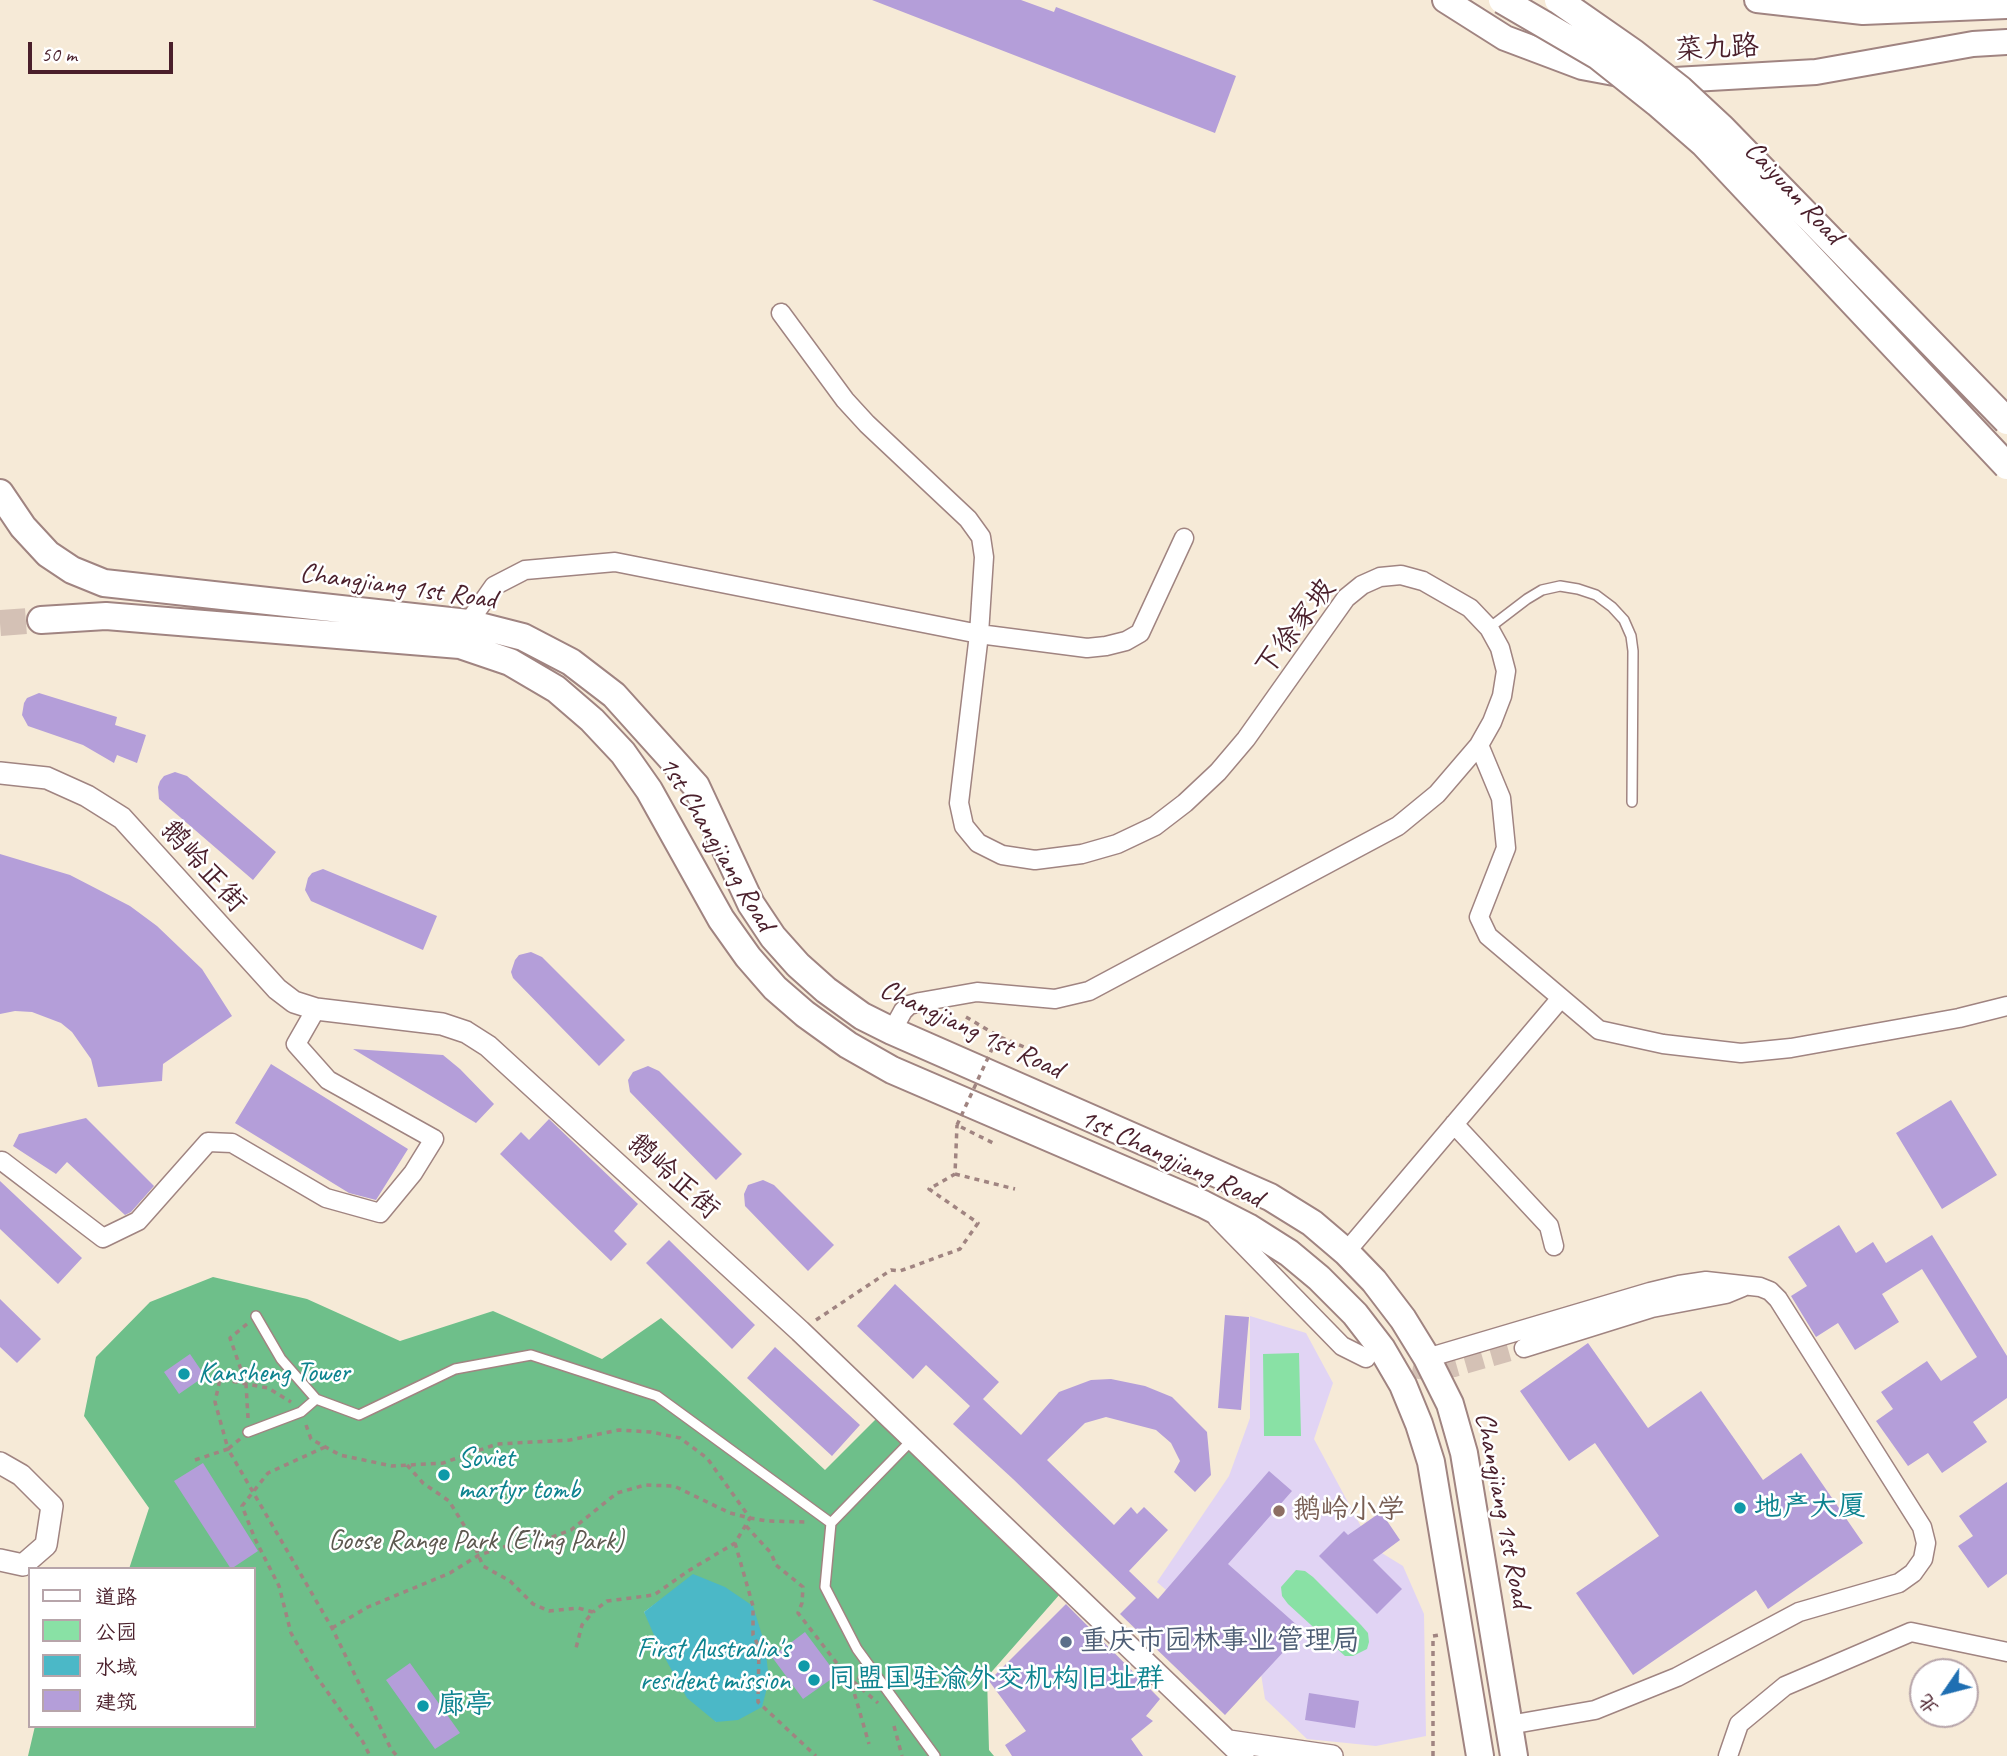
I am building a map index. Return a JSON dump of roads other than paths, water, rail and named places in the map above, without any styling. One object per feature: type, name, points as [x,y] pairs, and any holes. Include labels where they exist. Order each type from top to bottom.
[{"type":"main road","name":"菜九路","points":[[1446,0],[1505,38],[1582,67],[1657,81],[1731,79],[1816,72],[1973,44],[2007,42]]},
{"type":"main road","name":"Caiyuan Road","points":[[1502,0],[1598,56],[1704,144],[2007,466]]},
{"type":"main road","name":"Caiyuan Road","points":[[1558,0],[1634,52],[1722,128],[2007,421]]},
{"type":"main road","name":"菜九路","points":[[1757,0],[1863,12],[2007,6]]},
{"type":"main road","name":"Changjiang 1st Road","points":[[0,493],[23,527],[48,554],[72,570],[104,583],[468,623],[523,637],[571,662],[614,695],[696,786],[751,904],[798,965],[826,990],[862,1016],[892,1031],[1270,1197],[1312,1223],[1374,1281],[1403,1319],[1427,1358],[1450,1404],[1464,1453],[1514,1756]]},
{"type":"main road","name":"1st Changjiang Road","points":[[72,570],[79,591],[76,600],[71,606],[41,620],[106,616],[460,645],[510,662],[556,689],[592,720],[623,753],[649,790],[721,919],[748,957],[775,988],[805,1014],[848,1045],[892,1070],[1203,1203],[1289,1253],[1319,1278],[1355,1314],[1382,1349],[1403,1385],[1419,1424],[1431,1462],[1480,1756]]},
{"type":"street","name":"下徐家坡","points":[[781,313],[845,400],[968,519],[981,537],[984,557],[979,634],[960,803],[964,826],[978,843],[1002,856],[1035,860],[1082,854],[1117,844],[1154,826],[1185,803],[1218,772],[1246,739],[1346,598],[1362,585],[1380,577],[1401,575],[1423,581],[1470,608],[1489,628],[1500,648],[1506,671],[1502,696],[1479,745],[1437,794],[1398,826],[1089,991],[1055,999],[977,992],[920,1002],[909,1005],[903,1011],[892,1031]]},
{"type":"street","points":[[468,623],[494,586],[525,570],[615,562],[979,634],[1087,648],[1126,641],[1140,633],[1184,538]]},
{"type":"street","points":[[1479,745],[1501,798],[1506,848],[1479,917],[1488,936],[1598,1030],[1663,1044],[1741,1053],[1817,1044],[1959,1018],[2007,1006]]},
{"type":"street","name":"鹅岭正街","points":[[0,773],[47,778],[87,796],[122,818],[277,989],[294,1002],[316,1009],[442,1024],[466,1032],[488,1046],[800,1331],[1236,1748]]},
{"type":"street","points":[[1346,1252],[1561,998]]},
{"type":"street","points":[[2,1161],[103,1238],[138,1221],[208,1142],[232,1143],[326,1198],[380,1213],[413,1173],[434,1139],[328,1080],[296,1044],[316,1009]]},
{"type":"street","points":[[1454,1124],[1549,1226],[1554,1246]]},
{"type":"street","points":[[1203,1203],[1342,1346],[1366,1358]]},
{"type":"street","points":[[1427,1358],[1679,1285],[1706,1281],[1751,1284],[1770,1291],[1778,1299],[1922,1527],[1926,1543],[1923,1559],[1913,1573],[1899,1583],[1799,1612],[1677,1677],[1595,1710],[1509,1725]]},
{"type":"street","points":[[1524,1348],[1652,1308],[1726,1294],[1751,1284]]},
{"type":"street","points":[[0,1463],[21,1475],[52,1506],[46,1545],[23,1564],[0,1560]]},
{"type":"street","points":[[1728,1756],[1739,1724],[1786,1686],[1911,1632],[2007,1653]]},
{"type":"street","points":[[1236,1748],[1332,1756]]},
{"type":"lane","points":[[1489,628],[1542,590],[1560,586],[1596,595],[1624,620],[1631,636],[1633,651],[1632,802]]},
{"type":"lane","points":[[256,1316],[281,1359],[316,1399],[359,1415],[455,1369],[531,1355],[657,1396],[831,1523]]},
{"type":"lane","points":[[248,1432],[301,1412],[316,1399]]},
{"type":"lane","points":[[913,1439],[831,1523],[825,1587],[864,1660],[935,1756]]},
{"type":"water","points":[[693,1574],[725,1587],[753,1606],[765,1645],[769,1680],[762,1707],[738,1720],[716,1722],[687,1698],[660,1649],[644,1612]]},
{"type":"tunnel","points":[[0,623],[41,620]]},
{"type":"tunnel","points":[[1386,1364],[1425,1371],[1454,1368],[1524,1348]]},
{"type":"place","name":"Kansheng Tower","points":[[184,1374]]},
{"type":"place","name":"Soviet martyr tomb","points":[[444,1475]]},
{"type":"place","name":"地产大厦","points":[[1740,1508]]},
{"type":"place","name":"鹅岭小学","points":[[1279,1511]]},
{"type":"place","name":"重庆市园林事业管理局","points":[[1066,1642]]},
{"type":"place","name":"First Australia's resident mission","points":[[804,1666]]},
{"type":"place","name":"同盟国驻渝外交机构旧址群","points":[[814,1680]]},
{"type":"place","name":"廊亭","points":[[423,1706]]},
{"type":"park label","name":"Goose Range Park (E’ling Park)","points":[[476,1542]]}]
